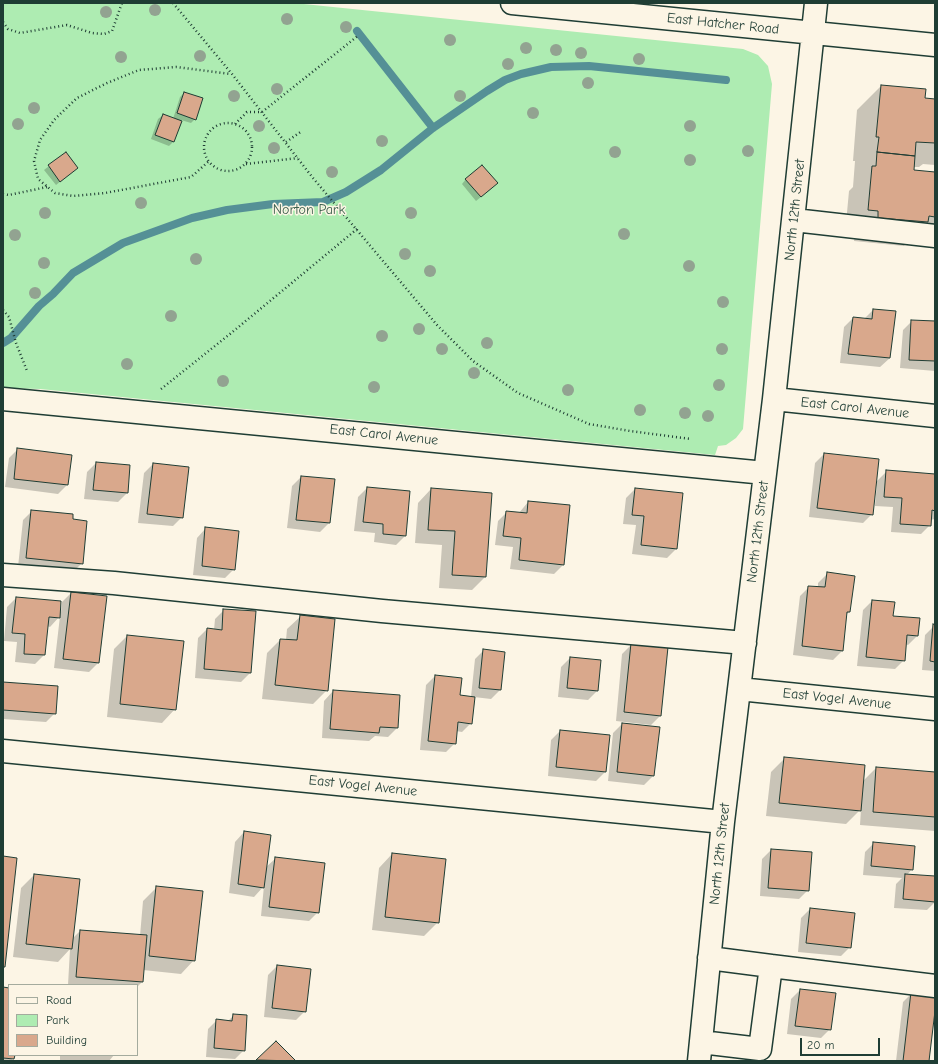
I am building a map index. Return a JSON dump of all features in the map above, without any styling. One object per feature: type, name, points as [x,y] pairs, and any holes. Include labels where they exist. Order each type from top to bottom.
[{"type":"street","name":"East Hatcher Road","points":[[512,3],[935,45]]},
{"type":"street","name":"North 12th Street","points":[[700,1051],[723,822],[774,400],[816,3]]},
{"type":"street","points":[[794,220],[935,236]]},
{"type":"street","name":"East Carol Avenue","points":[[3,399],[765,473]]},
{"type":"street","name":"East Carol Avenue","points":[[774,400],[935,416]]},
{"type":"street","points":[[3,575],[114,583],[382,611],[745,643]]},
{"type":"street","name":"East Vogel Avenue","points":[[739,689],[935,709]]},
{"type":"street","name":"East Vogel Avenue","points":[[3,751],[723,822]]},
{"type":"street","points":[[709,958],[935,986]]},
{"type":"street","points":[[700,1051],[760,1049],[771,966]]},
{"type":"path","points":[[3,22],[8,29],[20,33],[67,26],[92,33],[104,34],[112,31],[122,3]]},
{"type":"path","points":[[173,3],[232,74],[323,190],[357,228],[437,326],[473,361],[518,393],[589,424],[695,439]]},
{"type":"path","points":[[236,124],[247,112],[262,112],[359,35]]},
{"type":"path","points":[[208,162],[191,177],[105,193],[73,196],[55,193],[38,179],[34,161],[40,140],[54,120],[77,98],[107,83],[139,70],[176,67],[232,74]]},
{"type":"path","points":[[220,124],[236,124],[248,133],[252,140],[250,157],[246,164],[239,169],[222,171],[214,168],[208,162],[204,147],[208,133],[220,124]]},
{"type":"path","points":[[286,142],[302,131]]},
{"type":"path","points":[[246,164],[299,158]]},
{"type":"path","points":[[3,194],[8,195],[48,187]]},
{"type":"path","points":[[155,393],[230,334],[357,228]]},
{"type":"path","points":[[3,310],[9,317],[16,343],[27,371]]},
{"type":"green space","name":"Norton Park","points":[[3,3],[294,3],[743,49],[758,55],[768,66],[772,84],[743,429],[736,438],[726,445],[718,446],[715,455],[40,389],[3,388]]},
{"type":"building","points":[[881,85],[926,89],[925,98],[935,99],[935,143],[916,142],[915,156],[877,152],[879,137],[876,137]]},
{"type":"building","points":[[184,92],[203,98],[196,120],[177,113]]},
{"type":"building","points":[[163,114],[182,121],[174,142],[155,135]]},
{"type":"building","points":[[66,152],[78,168],[60,182],[48,165]]},
{"type":"building","points":[[877,152],[915,156],[914,170],[935,172],[935,217],[929,216],[928,222],[878,218],[878,211],[868,210],[872,166],[876,166]]},
{"type":"building","points":[[482,165],[498,183],[481,197],[465,179]]},
{"type":"building","points":[[873,309],[896,311],[890,358],[848,354],[853,317],[872,319]]},
{"type":"building","points":[[911,320],[935,321],[935,361],[909,360]]},
{"type":"building","points":[[17,448],[72,455],[68,485],[14,479]]},
{"type":"building","points":[[824,453],[879,459],[873,515],[817,508]]},
{"type":"building","points":[[96,462],[130,465],[128,493],[93,490]]},
{"type":"building","points":[[153,463],[189,467],[183,518],[147,514]]},
{"type":"building","points":[[886,470],[935,474],[935,511],[932,510],[931,526],[900,524],[902,498],[884,497]]},
{"type":"building","points":[[301,476],[335,479],[330,523],[296,520]]},
{"type":"building","points":[[367,487],[410,491],[406,536],[383,534],[383,524],[363,522]]},
{"type":"building","points":[[431,488],[492,493],[486,577],[452,575],[455,531],[428,530]]},
{"type":"building","points":[[635,488],[683,493],[677,549],[641,545],[644,516],[632,515]]},
{"type":"building","points":[[528,501],[570,505],[564,565],[519,560],[521,538],[503,536],[506,511],[527,513]]},
{"type":"building","points":[[31,510],[73,514],[73,519],[87,521],[83,564],[26,558]]},
{"type":"building","points":[[205,527],[239,531],[235,570],[202,566]]},
{"type":"building","points":[[827,572],[855,576],[850,612],[847,612],[843,651],[802,646],[808,586],[825,587]]},
{"type":"building","points":[[71,592],[107,596],[99,663],[63,659]]},
{"type":"building","points":[[16,597],[61,601],[60,618],[49,617],[45,655],[24,654],[25,634],[12,633]]},
{"type":"building","points":[[872,600],[895,602],[893,616],[920,618],[918,636],[907,635],[905,661],[866,657]]},
{"type":"building","points":[[223,609],[256,611],[251,673],[204,669],[207,628],[222,630]]},
{"type":"building","points":[[300,615],[335,619],[328,691],[275,685],[280,639],[297,640]]},
{"type":"building","points":[[933,624],[935,625],[935,662],[930,661]]},
{"type":"building","points":[[127,635],[184,641],[176,710],[120,704]]},
{"type":"building","points":[[631,643],[668,647],[661,716],[624,712]]},
{"type":"building","points":[[483,649],[505,652],[501,690],[479,688]]},
{"type":"building","points":[[570,657],[601,660],[598,691],[567,688]]},
{"type":"building","points":[[435,675],[462,678],[460,695],[475,697],[472,724],[458,722],[456,744],[428,741]]},
{"type":"building","points":[[3,682],[58,686],[56,714],[3,710]]},
{"type":"building","points":[[333,690],[400,695],[398,728],[380,727],[379,733],[330,729]]},
{"type":"building","points":[[622,723],[660,727],[654,776],[617,772]]},
{"type":"building","points":[[560,730],[610,735],[606,772],[556,767]]},
{"type":"building","points":[[784,757],[865,765],[861,811],[779,803]]},
{"type":"building","points":[[876,767],[935,772],[935,817],[873,812]]},
{"type":"building","points":[[244,831],[271,835],[264,888],[238,884]]},
{"type":"building","points":[[873,842],[915,846],[913,870],[871,866]]},
{"type":"building","points":[[771,849],[812,852],[809,891],[768,888]]},
{"type":"building","points":[[392,853],[446,859],[439,923],[385,917]]},
{"type":"building","points":[[3,856],[17,858],[5,967],[3,967]]},
{"type":"building","points":[[275,857],[325,863],[319,913],[269,907]]},
{"type":"building","points":[[34,874],[80,879],[72,949],[26,944]]},
{"type":"building","points":[[905,874],[935,876],[935,902],[903,899]]},
{"type":"building","points":[[156,886],[203,891],[195,961],[149,956]]},
{"type":"building","points":[[810,908],[855,913],[851,948],[806,943]]},
{"type":"building","points":[[80,930],[147,935],[143,982],[76,977]]},
{"type":"building","points":[[277,965],[311,969],[306,1012],[272,1008]]},
{"type":"building","points":[[3,987],[8,988],[8,1056],[15,1056],[14,1059],[3,1058]]},
{"type":"building","points":[[800,989],[836,993],[831,1030],[795,1026]]},
{"type":"building","points":[[911,992],[935,995],[935,1011],[929,1061],[903,1061]]},
{"type":"building","points":[[233,1014],[247,1015],[245,1051],[214,1048],[216,1019],[232,1021]]},
{"type":"building","points":[[276,1041],[296,1061],[256,1060]]},
{"type":"waterway","points":[[357,31],[433,128]]},
{"type":"waterway","points":[[3,343],[11,338],[39,306],[73,273],[123,243],[192,218],[227,210],[273,204],[323,202],[346,192],[381,170],[433,128],[487,91],[505,80],[521,74],[551,67],[589,66],[726,80]]}]
